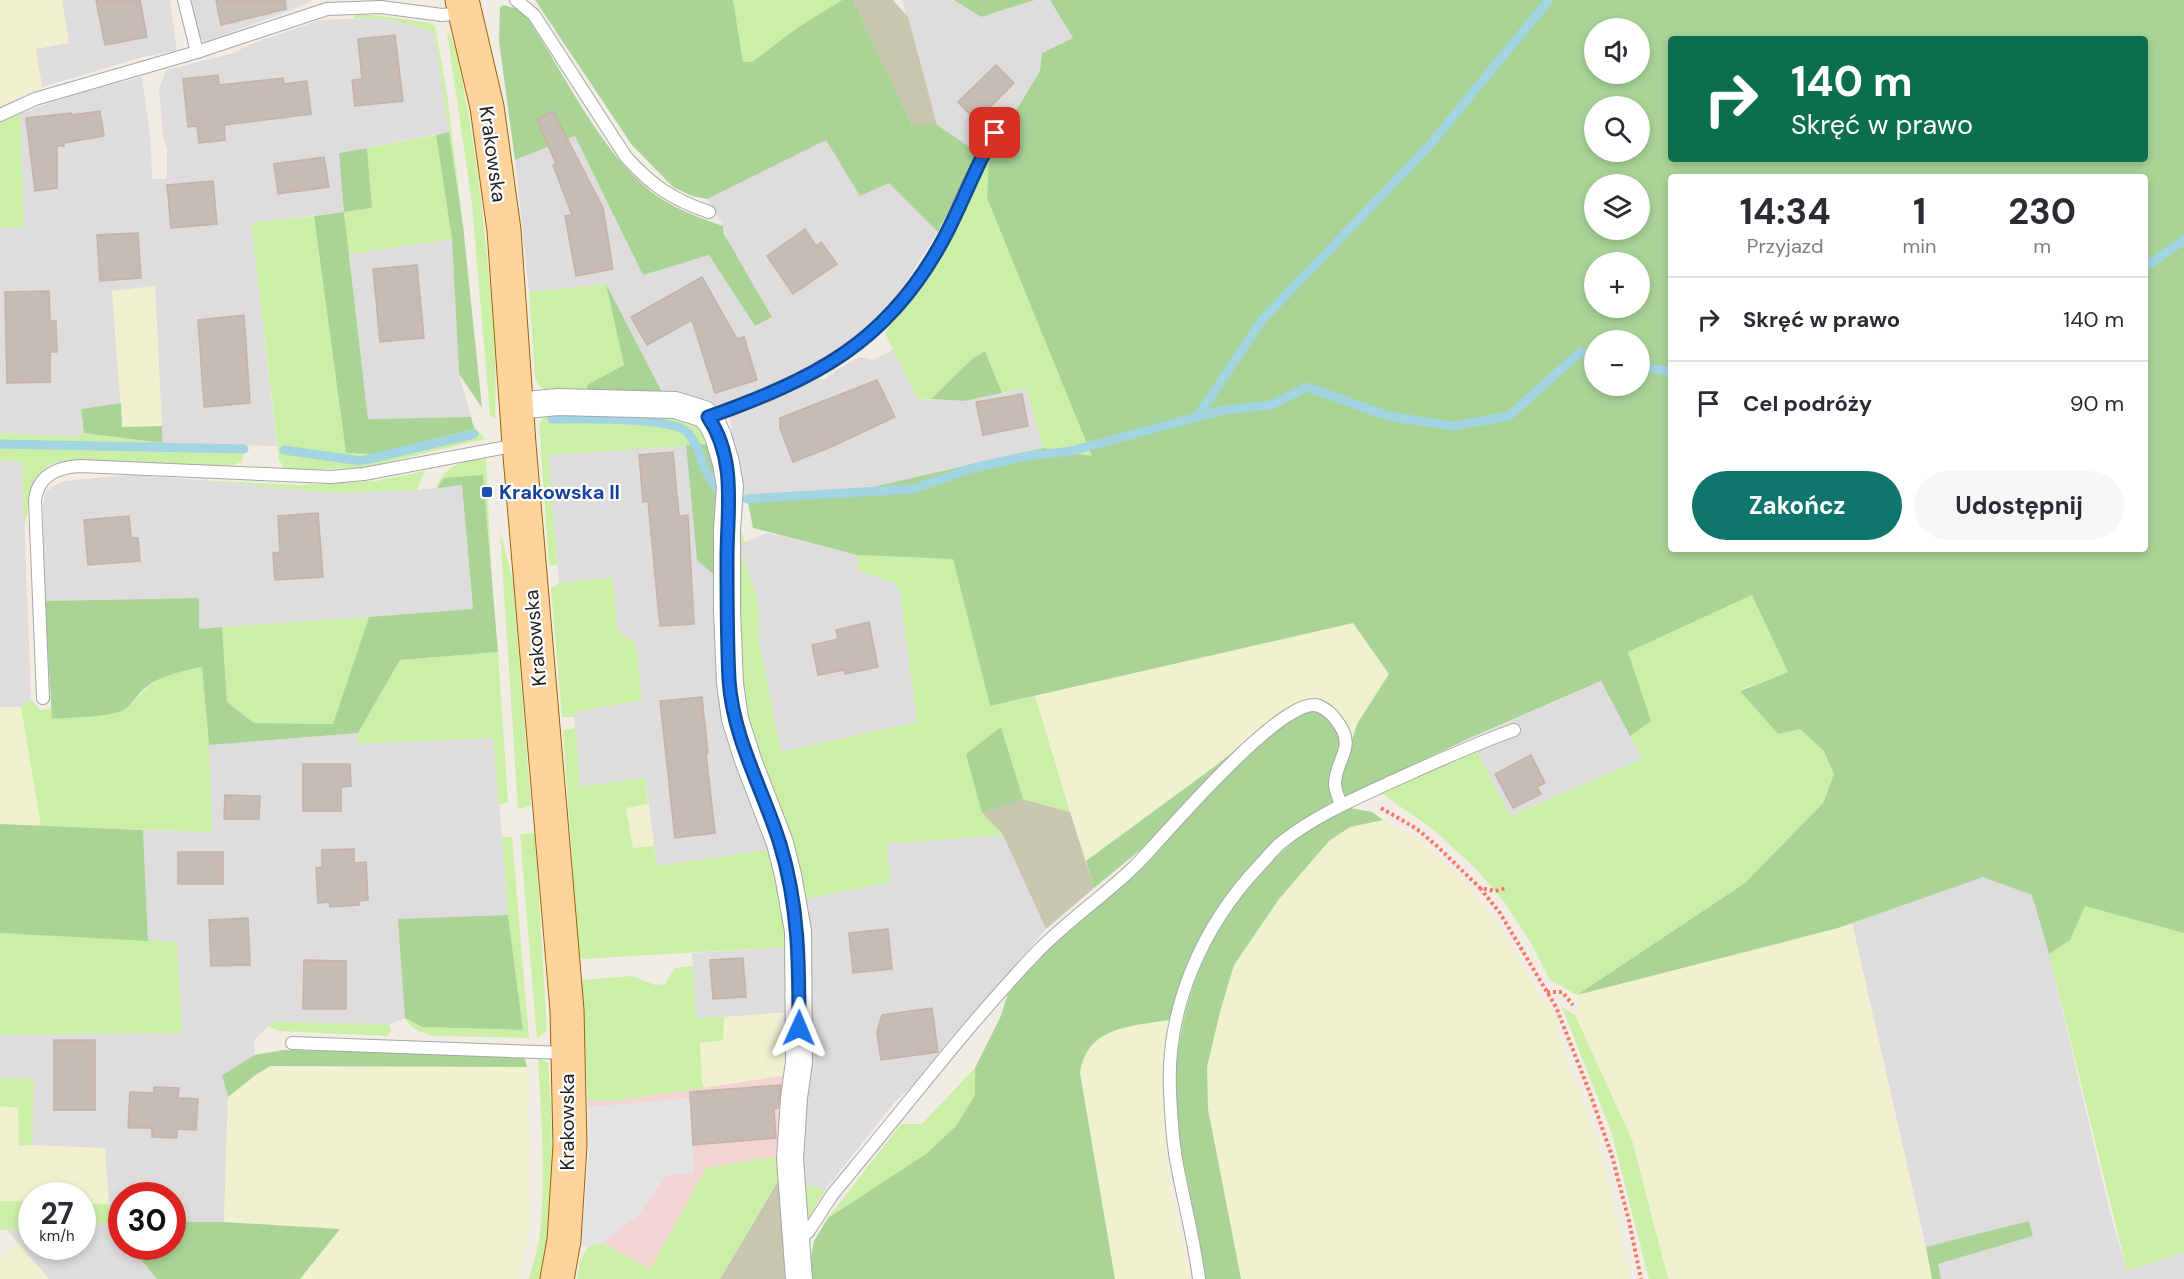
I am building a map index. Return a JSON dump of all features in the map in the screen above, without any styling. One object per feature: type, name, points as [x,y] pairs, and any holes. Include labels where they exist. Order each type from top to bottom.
[{"type":"main road","name":"Krakowska","points":[[463,7],[487,107],[504,230],[519,444],[567,1010],[570,1145],[564,1240],[558,1279]]},
{"type":"street","points":[[516,406],[558,402],[660,403],[701,412],[708,417],[718,436],[730,487],[727,529],[729,683],[735,719],[748,760],[780,843],[798,931],[799,1062],[790,1159],[799,1279]]},
{"type":"lane","points":[[184,0],[197,52]]},
{"type":"lane","points":[[516,0],[534,15],[626,157],[642,175],[660,190],[709,212]]},
{"type":"lane","points":[[0,115],[35,99],[197,52],[327,9],[381,7],[442,15],[463,7]]},
{"type":"lane","points":[[708,417],[759,399],[804,378],[855,346],[877,328],[914,285],[942,240],[1000,122]]},
{"type":"lane","points":[[43,698],[35,500],[40,483],[54,472],[80,466],[331,477],[364,474],[519,444]]},
{"type":"lane","points":[[796,1240],[808,1232],[832,1195],[1038,951],[1135,866],[1213,780],[1283,718],[1298,708],[1309,704],[1318,705],[1330,712],[1345,732],[1344,757],[1335,781],[1341,805]]},
{"type":"lane","points":[[1199,1279],[1175,1156],[1170,1059],[1183,991],[1194,962],[1212,929],[1229,901],[1250,875],[1280,843],[1306,825],[1341,805],[1459,751],[1514,730]]},
{"type":"lane","points":[[292,1043],[567,1053]]},
{"type":"path","points":[[1366,794],[1377,806],[1417,829],[1480,888],[1500,914],[1548,992],[1590,1093],[1612,1156],[1641,1279]]},
{"type":"path","points":[[1480,888],[1495,891],[1507,888]]},
{"type":"path","points":[[1548,992],[1562,992],[1573,1005]]},
{"type":"shaded area","points":[[0,0],[62,0],[69,43],[36,49],[42,87],[0,106]]},
{"type":"shaded area","points":[[62,0],[170,0],[177,50],[143,57],[42,87],[35,49],[69,43]]},
{"type":"shaded area","points":[[190,0],[313,0],[204,42],[195,31]]},
{"type":"shaded area","points":[[853,0],[893,0],[908,17],[937,125],[912,125]]},
{"type":"shaded area","points":[[902,0],[954,0],[981,17],[1035,0],[1050,0],[1073,38],[1042,53],[1040,71],[989,155],[977,152],[937,125]]},
{"type":"shaded area","points":[[370,18],[410,24],[434,32],[449,132],[339,153],[344,212],[251,223],[277,446],[162,443],[155,286],[112,291],[121,403],[81,409],[84,433],[79,437],[0,433],[0,228],[24,227],[20,113],[82,92],[142,77],[151,144],[152,179],[167,179],[167,149],[163,136],[159,89],[166,70],[231,54],[249,45],[320,20]]},
{"type":"shaded area","points":[[575,136],[643,274],[709,255],[755,326],[723,226],[707,198],[826,139],[860,195],[889,182],[938,232],[892,304],[857,338],[804,370],[780,383],[724,405],[711,405],[663,394],[606,284],[529,292],[515,160]]},
{"type":"shaded area","points":[[452,239],[459,374],[471,417],[368,419],[349,254]]},
{"type":"shaded area","points":[[155,286],[162,426],[122,427],[112,291]]},
{"type":"shaded area","points":[[894,349],[917,399],[964,401],[1026,388],[1043,448],[868,488],[747,498],[739,492],[730,417],[821,378],[824,380],[836,370],[860,357],[873,360]]},
{"type":"shaded area","points":[[686,445],[697,559],[721,581],[775,849],[657,866],[645,778],[580,787],[574,712],[641,700],[617,630],[613,577],[559,583],[548,455]]},
{"type":"shaded area","points":[[0,461],[22,461],[31,699],[21,707],[0,707]]},
{"type":"shaded area","points":[[132,475],[330,493],[417,490],[462,485],[473,610],[199,629],[199,598],[45,601],[43,504],[45,493],[53,486],[65,481]]},
{"type":"shaded area","points":[[768,533],[857,555],[859,571],[894,583],[900,592],[917,722],[780,752],[759,640],[758,600],[738,545]]},
{"type":"shaded area","points":[[1353,623],[1389,674],[1357,724],[1351,746],[1349,731],[1339,715],[1322,703],[1308,700],[1298,702],[1086,861],[1035,696]]},
{"type":"shaded area","points":[[1602,681],[1642,759],[1510,816],[1470,739]]},
{"type":"shaded area","points":[[0,707],[21,707],[41,826],[0,824]]},
{"type":"shaded area","points":[[358,733],[358,744],[494,738],[508,915],[399,920],[405,1018],[386,1026],[273,1022],[254,1040],[255,1055],[222,1075],[228,1097],[224,1222],[186,1222],[186,1182],[108,1182],[108,1198],[104,1148],[32,1145],[33,1079],[0,1078],[0,1035],[34,1035],[177,942],[148,941],[143,830],[212,832],[209,745]]},
{"type":"shaded area","points":[[1023,799],[1070,812],[1094,888],[1046,929],[1003,835],[982,813]]},
{"type":"shaded area","points":[[648,804],[654,846],[633,849],[626,808]]},
{"type":"shaded area","points":[[1383,820],[1425,845],[1465,882],[1501,928],[1543,1001],[1552,1007],[1564,1051],[1600,1147],[1631,1279],[1241,1279],[1208,1109],[1207,1066],[1234,965],[1279,899],[1329,841],[1350,827]]},
{"type":"shaded area","points":[[1003,835],[1046,929],[933,1066],[892,1105],[826,1189],[797,1183],[800,900],[886,844]]},
{"type":"shaded area","points":[[1983,876],[2032,895],[2049,954],[2110,1213],[2127,1271],[2184,1252],[2184,1279],[1941,1279],[1938,1264],[2033,1236],[2030,1221],[1926,1247],[1852,923]]},
{"type":"shaded area","points":[[1852,923],[1932,1279],[1668,1279],[1632,1140],[1575,1015],[1579,1003],[1577,995]]},
{"type":"shaded area","points":[[786,947],[794,1012],[696,1019],[692,953]]},
{"type":"shaded area","points":[[776,1013],[789,1048],[786,1075],[704,1088],[700,1043],[723,1040],[724,1017]]},
{"type":"shaded area","points":[[1170,1020],[1161,1083],[1167,1170],[1190,1279],[1115,1279],[1080,1073],[1082,1058],[1090,1046],[1108,1033],[1123,1027]]},
{"type":"shaded area","points":[[270,1066],[528,1067],[530,1226],[518,1279],[300,1279],[339,1229],[224,1222],[228,1097]]},
{"type":"shaded area","points":[[786,1075],[780,1156],[706,1169],[650,1269],[602,1243],[581,1247],[589,1155],[588,1100],[614,1101]]},
{"type":"shaded area","points":[[690,1098],[694,1173],[667,1175],[638,1216],[602,1243],[581,1247],[589,1155],[588,1107]]},
{"type":"shaded area","points":[[0,1106],[18,1107],[19,1146],[105,1148],[108,1204],[96,1204],[96,1182],[18,1182],[18,1202],[0,1201]]},
{"type":"shaded area","points":[[778,1181],[790,1279],[720,1279]]},
{"type":"shaded area","points":[[108,1223],[108,1260],[141,1260],[157,1279],[49,1279],[33,1260],[96,1260],[96,1224]]},
{"type":"shaded area","points":[[18,1229],[18,1243],[7,1230]]},
{"type":"shaded area","points":[[18,1246],[18,1260],[33,1260],[49,1279],[0,1279],[0,1257]]},
{"type":"green space","points":[[535,0],[733,0],[743,62],[752,62],[797,28],[842,0],[853,0],[912,125],[937,125],[977,152],[938,232],[889,183],[860,196],[826,140],[707,199],[692,196],[673,187],[632,145]]},
{"type":"green space","points":[[733,0],[842,0],[797,28],[752,62],[743,62]]},
{"type":"green space","points":[[954,0],[1035,0],[981,17]]},
{"type":"green space","points":[[1050,0],[2184,0],[2184,933],[2085,906],[2070,940],[2049,954],[2032,895],[1983,877],[1838,928],[1577,995],[1745,883],[1823,803],[1834,774],[1824,751],[1800,729],[1778,734],[1740,691],[1788,672],[1752,595],[1628,652],[1651,721],[1630,736],[1601,681],[1470,738],[1343,798],[1340,780],[1357,724],[1389,674],[1353,623],[990,706],[953,559],[857,555],[753,528],[747,498],[868,488],[1043,448],[1092,456],[987,198],[989,155],[1040,71],[1042,53],[1073,38]]},
{"type":"green space","points":[[504,5],[518,9],[530,22],[584,111],[631,173],[666,202],[723,226],[724,234],[772,317],[755,326],[709,255],[643,275],[575,136],[515,160],[499,41],[500,7]]},
{"type":"green space","points":[[356,14],[430,23],[435,26],[447,93],[463,225],[434,33],[394,21],[353,18]]},
{"type":"green space","points":[[447,32],[451,36],[456,51],[462,80],[481,198],[494,337],[495,419],[490,415],[472,204]]},
{"type":"green space","points":[[20,113],[24,227],[0,228],[0,122]]},
{"type":"green space","points":[[449,132],[463,225],[482,408],[459,374],[452,239],[436,135]]},
{"type":"green space","points":[[436,135],[452,239],[349,254],[344,212],[372,208],[367,148]]},
{"type":"green space","points":[[367,148],[372,208],[344,212],[339,153]]},
{"type":"green space","points":[[989,155],[987,198],[1093,456],[1043,448],[1026,388],[1002,393],[985,351],[972,359],[931,399],[917,399],[885,333],[951,238]]},
{"type":"green space","points":[[344,212],[368,419],[471,417],[474,429],[372,454],[346,453],[314,216]]},
{"type":"green space","points":[[314,216],[346,453],[372,454],[474,429],[472,423],[485,439],[363,468],[326,469],[305,473],[283,467],[279,459],[251,223]]},
{"type":"green space","points":[[606,284],[624,365],[587,385],[587,396],[556,395],[544,390],[535,377],[529,292]]},
{"type":"green space","points":[[606,284],[663,394],[587,396],[587,385],[624,365]]},
{"type":"green space","points":[[985,351],[1002,393],[964,401],[931,399],[972,359]]},
{"type":"green space","points":[[121,403],[122,427],[162,426],[162,443],[84,433],[81,409]]},
{"type":"green space","points":[[602,408],[695,420],[712,444],[549,455],[557,565],[549,565],[539,424],[547,411]]},
{"type":"green space","points":[[0,433],[79,437],[84,433],[162,443],[244,445],[244,455],[241,462],[227,468],[57,462],[47,467],[35,480],[24,525],[22,462],[0,461]]},
{"type":"green space","points":[[712,444],[717,464],[721,581],[697,560],[686,445]]},
{"type":"green space","points":[[486,456],[492,585],[483,476],[437,488],[445,473],[456,465]]},
{"type":"green space","points":[[425,471],[417,490],[330,493],[201,480],[300,485],[376,481]]},
{"type":"green space","points":[[483,475],[498,652],[400,660],[358,733],[209,745],[202,667],[158,680],[145,688],[127,708],[118,712],[52,719],[45,601],[199,598],[199,629],[222,627],[227,702],[254,723],[333,724],[369,617],[473,609],[462,485],[437,488],[444,478]]},
{"type":"green space","points":[[735,516],[745,542],[739,546],[758,600],[759,640],[781,752],[917,722],[900,592],[894,583],[859,571],[857,555],[953,559],[990,706],[1035,696],[1070,812],[1023,799],[1001,727],[982,813],[1003,835],[886,844],[891,882],[800,900],[740,715]]},
{"type":"green space","points":[[500,531],[513,582],[531,806],[518,809]]},
{"type":"green space","points":[[613,577],[617,630],[636,644],[642,700],[575,712],[575,717],[562,717],[551,588],[559,583]]},
{"type":"green space","points":[[1752,594],[1788,672],[1740,690],[1778,734],[1800,729],[1825,751],[1834,774],[1823,803],[1745,883],[1577,995],[1550,980],[1531,943],[1505,903],[1477,870],[1434,830],[1381,793],[1476,750],[1510,816],[1642,759],[1630,736],[1651,721],[1628,652]]},
{"type":"green space","points":[[369,617],[334,724],[254,723],[227,702],[222,627]]},
{"type":"green space","points":[[498,652],[508,802],[499,805],[493,738],[357,744],[358,733],[400,660]]},
{"type":"green space","points":[[202,667],[209,745],[212,832],[41,826],[21,707],[31,699],[40,710],[52,708],[52,719],[132,704],[155,682]]},
{"type":"green space","points":[[1302,710],[1319,711],[1335,724],[1342,745],[1336,802],[1293,829],[1208,927],[1183,973],[1170,1020],[1113,1031],[1102,1037],[1084,1057],[1080,1073],[1115,1279],[807,1279],[814,1241],[828,1218],[926,1154],[956,1126],[975,1095],[975,1068],[1000,1018],[1008,994],[1029,969],[1221,780]]},
{"type":"green space","points":[[1001,727],[1023,799],[982,813],[966,754]]},
{"type":"green space","points":[[576,728],[580,787],[645,778],[648,804],[626,808],[633,848],[654,846],[657,866],[775,849],[787,893],[786,947],[583,959],[579,956],[563,730]]},
{"type":"green space","points":[[1257,733],[1145,846],[1094,888],[1086,861]]},
{"type":"green space","points":[[1350,808],[1372,812],[1383,820],[1350,827],[1329,841],[1279,899],[1234,965],[1207,1067],[1208,1109],[1241,1279],[1205,1279],[1177,1118],[1178,1051],[1187,1008],[1201,966],[1221,926],[1247,889],[1277,856],[1311,829]]},
{"type":"green space","points":[[0,824],[143,830],[148,941],[0,933]]},
{"type":"green space","points":[[535,833],[547,1030],[537,1039],[520,834]]},
{"type":"green space","points":[[502,837],[512,837],[529,1038],[432,1036],[413,1027],[405,1018],[422,1027],[523,1030],[508,915]]},
{"type":"green space","points":[[2084,905],[2184,933],[2184,1252],[2127,1271],[2049,954],[2070,940]]},
{"type":"green space","points":[[508,915],[523,1030],[422,1027],[405,1018],[398,919]]},
{"type":"green space","points":[[0,933],[177,942],[182,1033],[0,1035]]},
{"type":"green space","points":[[693,966],[696,1018],[724,1017],[723,1040],[700,1043],[704,1088],[614,1101],[588,1100],[581,980],[632,976],[655,985],[665,984],[675,968]]},
{"type":"green space","points":[[1562,1007],[1575,1015],[1632,1140],[1668,1279],[1649,1279],[1612,1134]]},
{"type":"green space","points":[[273,1022],[389,1024],[391,1031],[387,1036],[278,1031],[268,1026]]},
{"type":"green space","points":[[283,1050],[521,1055],[527,1067],[270,1066],[228,1097],[222,1075],[255,1055]]},
{"type":"green space","points":[[538,1057],[548,1063],[552,1171],[545,1252],[540,1279],[529,1279],[539,1240],[543,1190]]},
{"type":"green space","points":[[975,1068],[975,1095],[956,1126],[926,1154],[828,1218],[901,1124],[922,1124]]},
{"type":"green space","points":[[0,1078],[34,1079],[32,1145],[19,1146],[18,1108],[0,1106]]},
{"type":"green space","points":[[780,1156],[778,1181],[720,1279],[577,1279],[580,1260],[589,1246],[602,1243],[650,1269],[706,1168]]},
{"type":"green space","points":[[797,1183],[826,1189],[802,1228]]},
{"type":"green space","points":[[0,1201],[18,1202],[18,1229],[0,1230]]},
{"type":"green space","points":[[96,1204],[108,1204],[108,1223],[96,1224]]},
{"type":"green space","points":[[2029,1221],[2033,1236],[1938,1264],[1941,1279],[1932,1279],[1926,1247]]},
{"type":"green space","points":[[186,1222],[340,1229],[300,1279],[157,1279],[141,1260],[186,1260]]},
{"type":"building","points":[[96,0],[140,0],[147,37],[105,45]]},
{"type":"building","points":[[216,0],[285,0],[286,9],[221,25]]},
{"type":"building","points":[[395,35],[403,101],[355,106],[352,80],[362,79],[358,39]]},
{"type":"building","points":[[996,65],[1014,83],[976,121],[958,102]]},
{"type":"building","points":[[218,75],[219,85],[283,78],[284,84],[307,81],[311,114],[224,125],[225,140],[199,143],[197,126],[188,127],[183,79]]},
{"type":"building","points":[[100,111],[104,136],[57,146],[57,188],[35,191],[26,118]]},
{"type":"building","points":[[553,111],[603,208],[613,269],[576,276],[565,216],[572,215],[553,165],[556,164],[537,119]]},
{"type":"building","points":[[324,157],[329,187],[278,194],[274,164]]},
{"type":"building","points":[[213,181],[217,224],[171,228],[167,185]]},
{"type":"building","points":[[805,229],[816,246],[821,242],[837,264],[793,294],[767,256]]},
{"type":"building","points":[[138,233],[141,278],[100,281],[97,235]]},
{"type":"building","points":[[417,265],[424,338],[380,342],[373,269]]},
{"type":"building","points":[[702,277],[737,339],[744,337],[757,380],[715,393],[692,320],[647,345],[631,317]]},
{"type":"building","points":[[49,291],[50,321],[56,321],[57,352],[50,352],[50,382],[7,383],[5,292]]},
{"type":"building","points":[[244,315],[250,403],[204,407],[198,320]]},
{"type":"building","points":[[877,380],[895,417],[793,462],[780,428],[780,418]]},
{"type":"building","points":[[1022,394],[1028,426],[983,435],[976,402]]},
{"type":"building","points":[[673,452],[679,516],[688,515],[694,624],[660,626],[648,501],[643,502],[639,455]]},
{"type":"building","points":[[318,513],[323,577],[275,580],[273,553],[280,552],[278,516]]},
{"type":"building","points":[[129,516],[131,538],[138,538],[140,561],[88,565],[84,520]]},
{"type":"building","points":[[869,622],[878,667],[845,674],[844,670],[818,675],[812,645],[838,639],[836,630]]},
{"type":"building","points":[[702,697],[715,833],[675,838],[660,701]]},
{"type":"building","points":[[1531,755],[1545,783],[1537,787],[1541,794],[1513,808],[1495,774]]},
{"type":"building","points":[[303,764],[350,764],[351,786],[341,787],[341,811],[303,811]]},
{"type":"building","points":[[225,795],[260,796],[259,819],[224,819]]},
{"type":"building","points":[[354,849],[354,863],[366,862],[368,900],[359,901],[359,905],[330,907],[330,902],[318,903],[316,868],[322,867],[322,850]]},
{"type":"building","points":[[178,852],[223,852],[223,884],[178,884]]},
{"type":"building","points":[[248,918],[250,965],[211,966],[209,920]]},
{"type":"building","points":[[888,929],[892,969],[853,973],[849,933]]},
{"type":"building","points":[[743,958],[746,997],[713,999],[710,960]]},
{"type":"building","points":[[304,960],[346,961],[346,1009],[303,1009]]},
{"type":"building","points":[[932,1008],[938,1052],[881,1060],[877,1032],[882,1015]]},
{"type":"building","points":[[54,1040],[95,1040],[95,1110],[54,1110]]},
{"type":"building","points":[[781,1085],[778,1108],[774,1109],[776,1138],[693,1145],[690,1092]]},
{"type":"building","points":[[154,1087],[179,1088],[178,1098],[198,1099],[196,1130],[177,1129],[177,1138],[152,1137],[152,1128],[128,1128],[130,1092],[154,1093]]},
{"type":"waterway","points":[[1197,417],[1262,320],[1428,147],[1549,0]]},
{"type":"waterway","points":[[2148,265],[2184,240]]},
{"type":"waterway","points":[[747,499],[913,489],[973,468],[1022,457],[1071,451],[1223,410],[1271,405],[1307,387],[1388,416],[1454,426],[1509,416],[1579,353],[1584,354]]},
{"type":"waterway","points":[[1650,368],[1668,371]]},
{"type":"waterway","points":[[552,419],[645,421],[679,428],[688,433],[697,446],[706,471],[721,494]]},
{"type":"waterway","points":[[284,450],[361,461],[474,434]]},
{"type":"waterway","points":[[0,444],[244,449]]},
{"type":"place","name":"Krakowska II","points":[[487,492]]},
{"type":"route","points":[[799,1028],[800,967],[794,901],[780,843],[740,738],[729,683],[727,529],[730,487],[718,436],[708,417],[759,399],[818,371],[877,328],[914,285],[942,240],[981,157],[995,133]]}]
